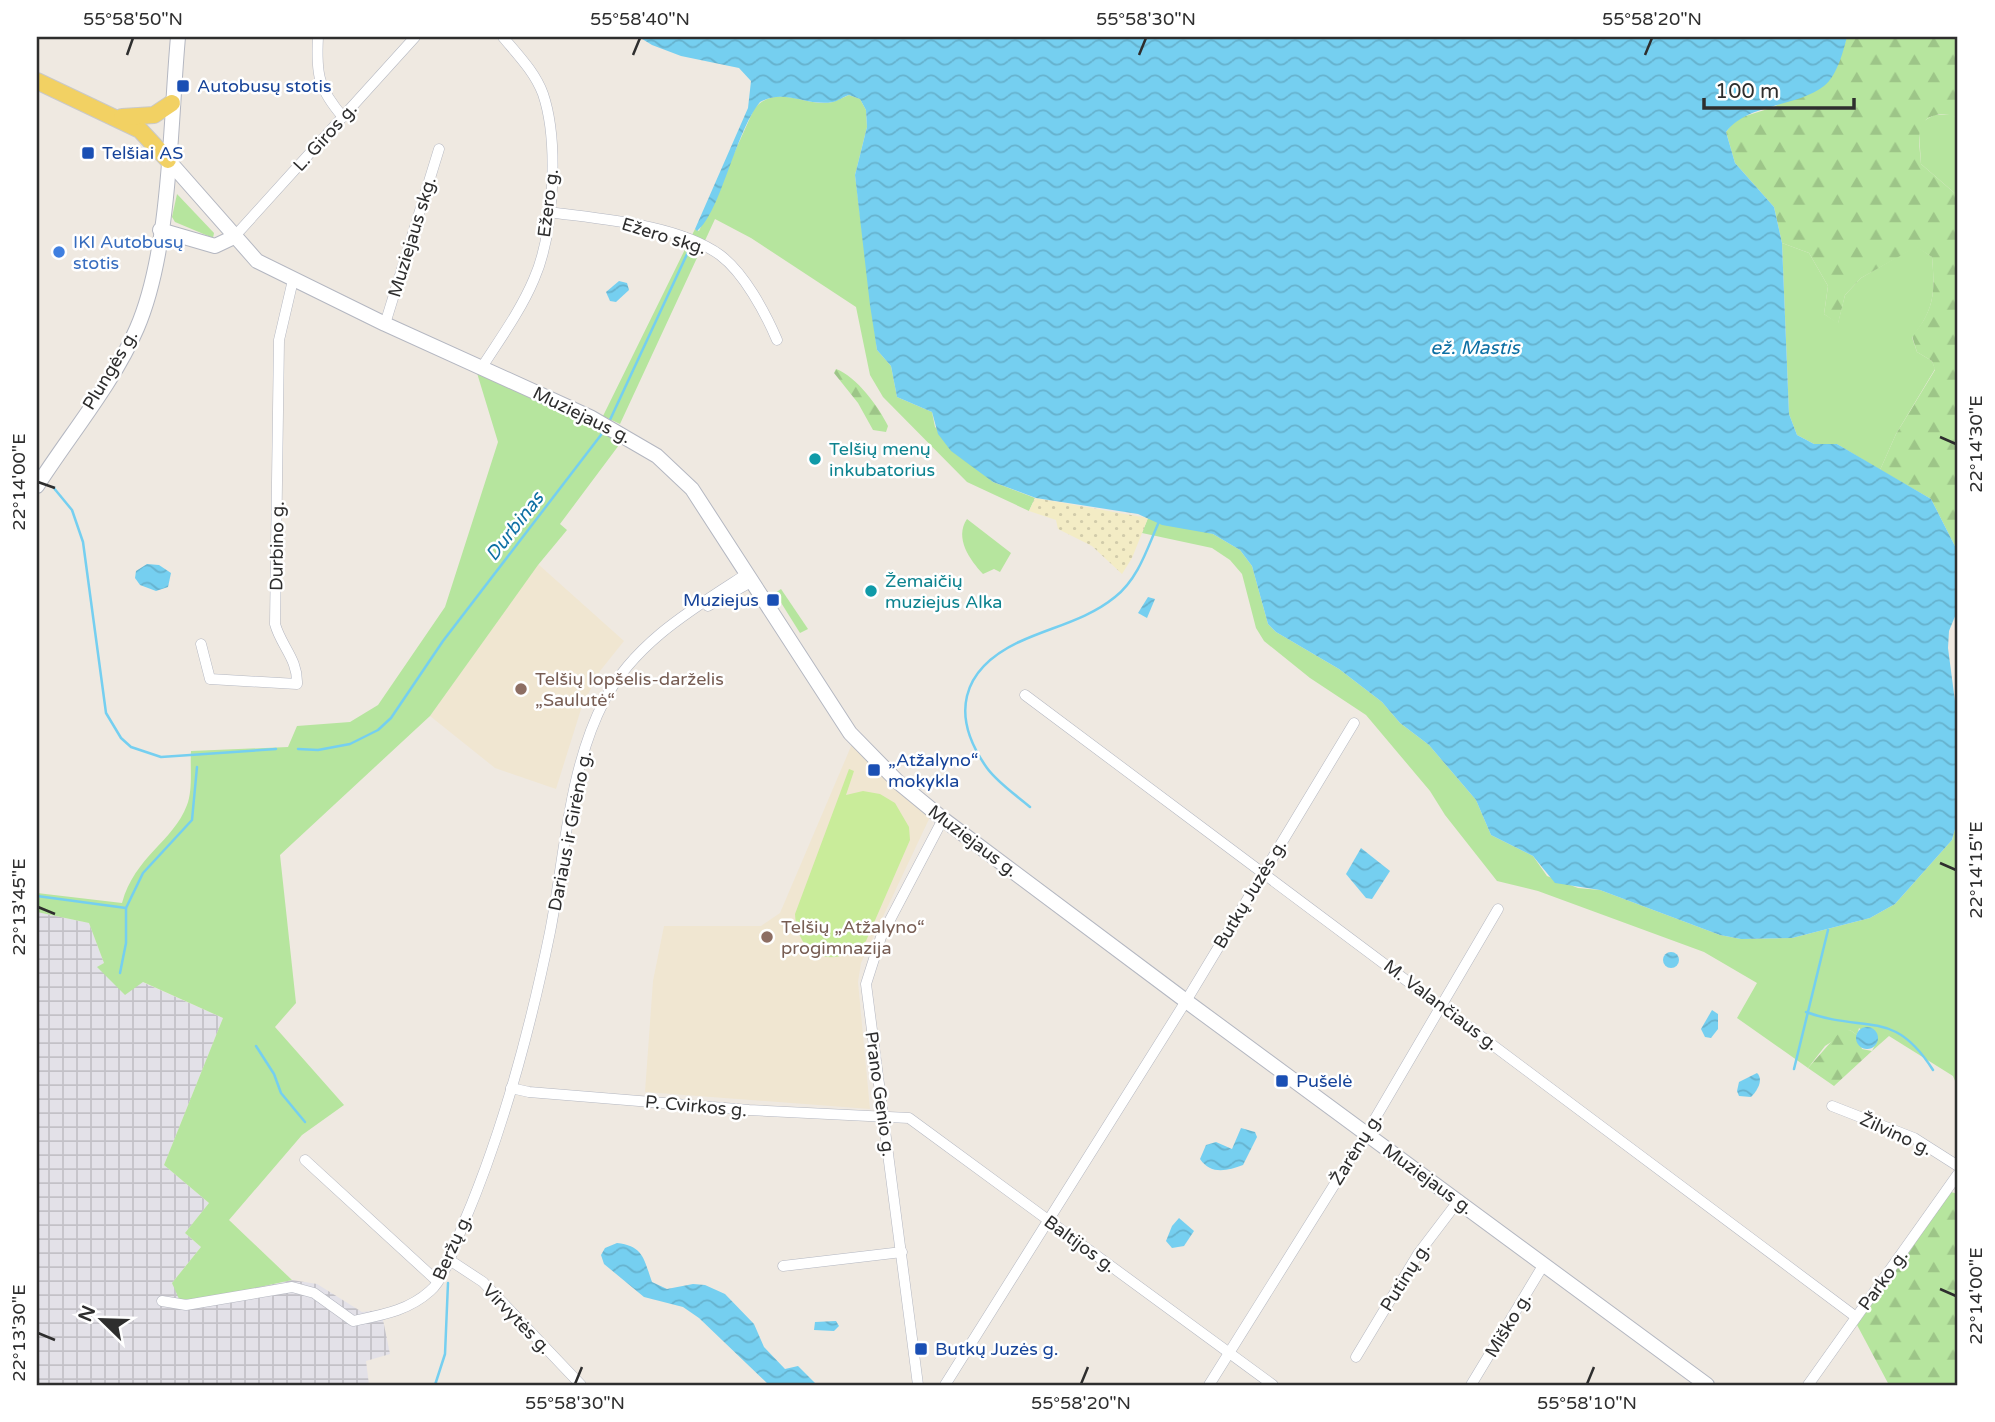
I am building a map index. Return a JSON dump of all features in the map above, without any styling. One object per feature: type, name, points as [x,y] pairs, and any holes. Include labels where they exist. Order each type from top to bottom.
[{"type":"main road","name":"Plungės g.","points":[[37,486],[131,341],[150,286],[168,160],[178,37]]},
{"type":"main road","points":[[37,81],[141,130],[168,160]]},
{"type":"main road","points":[[116,117],[154,116],[172,103]]},
{"type":"main road","name":"Muziejaus g.","points":[[168,160],[257,261],[385,324],[590,417],[657,456],[683,478],[751,577],[808,673],[850,733],[883,768],[943,819],[1186,1001],[1707,1385]]},
{"type":"main road","points":[[160,230],[215,246],[234,237]]},
{"type":"street","points":[[318,37],[316,65],[320,83],[343,117]]},
{"type":"street","name":"L. Giros g.","points":[[234,237],[415,37]]},
{"type":"street","name":"Ežero g.","points":[[482,367],[534,279],[548,212],[553,163],[550,121],[535,77],[503,37]]},
{"type":"street","name":"Muziejaus skg.","points":[[385,324],[439,149]]},
{"type":"street","name":"Ežero skg.","points":[[548,212],[619,222],[667,233],[713,251],[735,270],[777,340]]},
{"type":"street","name":"Durbino g.","points":[[201,644],[210,679],[297,684],[293,657],[275,624],[279,340],[293,280]]},
{"type":"street","name":"Dariaus ir Girėno g.","points":[[511,1088],[540,976],[577,782],[596,720],[612,688],[633,660],[672,623],[694,610],[720,601],[751,577]]},
{"type":"street","name":"M. Valančiaus g.","points":[[1025,695],[1856,1317]]},
{"type":"street","name":"Butkų Juzės g.","points":[[945,1385],[1186,1001],[1354,723]]},
{"type":"street","name":"Prano Genio g.","points":[[918,1385],[868,1009],[868,975],[881,937],[943,819]]},
{"type":"street","name":"Žarėnų g.","points":[[1209,1385],[1366,1134],[1498,909]]},
{"type":"street","name":"P. Cvirkos g.","points":[[511,1088],[529,1092],[749,1110],[883,1116]]},
{"type":"street","name":"Beržų g.","points":[[162,1301],[186,1305],[292,1287],[314,1293],[353,1321],[401,1311],[432,1290],[448,1259],[492,1150],[511,1088]]},
{"type":"street","name":"Žilvino g.","points":[[1832,1106],[1914,1138],[1958,1166]]},
{"type":"street","name":"Baltijos g.","points":[[883,1116],[901,1116],[918,1122],[1048,1221],[1273,1385]]},
{"type":"street","points":[[305,1160],[437,1281]]},
{"type":"street","name":"Parko g.","points":[[1808,1385],[1958,1174]]},
{"type":"street","name":"Putinų g.","points":[[1356,1357],[1418,1254],[1459,1200]]},
{"type":"street","points":[[783,1266],[902,1252]]},
{"type":"street","name":"Virvytės g.","points":[[448,1259],[483,1282],[574,1383]]},
{"type":"street","name":"Miško g.","points":[[1471,1385],[1544,1264]]},
{"type":"shaded area","name":"Telšių lopšelis-darželis „Saulutė“","points":[[538,564],[624,641],[600,671],[582,706],[556,789],[495,768],[430,716]]},
{"type":"shaded area","name":"Telšių „Atžalyno“ progimnazija","points":[[852,744],[930,817],[861,963],[858,982],[870,1109],[645,1092],[653,981],[664,926],[761,926],[780,913]]},
{"type":"shaded area","points":[[37,912],[89,923],[104,963],[98,967],[142,982],[223,1018],[164,1165],[209,1203],[185,1233],[201,1247],[172,1283],[201,1300],[292,1280],[317,1284],[362,1312],[381,1310],[390,1354],[366,1361],[369,1385],[37,1385]]},
{"type":"green space","points":[[1847,37],[1958,37],[1958,119],[1945,114],[1929,118],[1921,128],[1919,142],[1921,164],[1958,196],[1958,552],[1931,499],[1880,470],[1896,434],[1935,370],[1932,361],[1917,352],[1912,336],[1920,327],[1932,300],[1932,257],[1916,247],[1861,278],[1845,295],[1838,324],[1824,314],[1828,286],[1809,253],[1782,243],[1774,207],[1735,163],[1726,132],[1736,119],[1774,107],[1837,67]]},
{"type":"green space","points":[[849,95],[860,99],[866,110],[867,127],[855,175],[877,350],[891,366],[897,397],[932,412],[935,427],[993,482],[1035,498],[1029,511],[967,482],[883,397],[870,375],[856,307],[751,238],[715,219],[620,424],[603,416],[695,229],[699,231],[754,109],[772,97],[823,103]]},
{"type":"green space","points":[[1951,114],[1958,119],[1958,196],[1921,164],[1919,132],[1922,122],[1934,115]]},
{"type":"green space","points":[[177,194],[214,233],[213,238],[175,222],[172,217]]},
{"type":"green space","points":[[1782,243],[1809,253],[1828,286],[1824,314],[1838,323],[1845,295],[1861,278],[1916,246],[1932,257],[1932,300],[1925,318],[1912,337],[1917,352],[1932,361],[1935,369],[1896,434],[1880,470],[1837,444],[1814,444],[1797,435],[1789,414]]},
{"type":"green space","points":[[836,369],[851,378],[873,401],[888,426],[886,432],[873,430],[858,403],[834,373]]},
{"type":"green space","points":[[477,373],[622,441],[560,524],[567,530],[538,565],[430,716],[280,855],[296,1003],[275,1027],[344,1105],[302,1135],[229,1220],[292,1280],[201,1300],[179,1299],[172,1283],[201,1247],[185,1233],[209,1203],[164,1165],[223,1018],[143,982],[125,995],[97,967],[104,963],[89,923],[37,912],[37,893],[122,903],[136,873],[173,829],[187,805],[191,785],[191,751],[288,747],[297,726],[350,722],[378,705],[445,607],[498,442]]},
{"type":"green space","points":[[1148,518],[1213,534],[1240,550],[1252,566],[1268,624],[1276,632],[1339,669],[1382,702],[1400,723],[1429,745],[1476,800],[1491,835],[1533,856],[1547,876],[1578,888],[1600,890],[1720,935],[1741,939],[1792,938],[1870,918],[1895,904],[1952,840],[1958,818],[1958,1088],[1953,1076],[1889,1036],[1872,1051],[1876,1043],[1859,1028],[1857,1035],[1850,1030],[1825,1046],[1808,1068],[1737,1018],[1757,983],[1704,952],[1538,891],[1497,881],[1445,815],[1430,791],[1366,715],[1310,678],[1264,641],[1256,628],[1242,574],[1230,560],[1212,548],[1142,533]]},
{"type":"green space","points":[[967,519],[1011,553],[1000,572],[994,569],[983,574],[973,562],[965,548],[962,534]]},
{"type":"green space","points":[[781,589],[808,629],[800,633],[775,593]]},
{"type":"green space","points":[[849,769],[854,771],[846,795],[863,791],[880,794],[895,803],[909,827],[910,840],[866,941],[843,956],[831,957],[810,950],[797,929],[795,914]]},
{"type":"green space","points":[[1850,1030],[1857,1035],[1862,1049],[1872,1051],[1834,1086],[1808,1068],[1838,1034]]},
{"type":"green space","points":[[1951,1192],[1958,1194],[1958,1385],[1889,1385],[1857,1325]]},
{"type":"sand","points":[[1035,498],[1148,518],[1132,558],[1122,574],[1092,546],[1058,529],[1056,520],[1029,511]]},
{"type":"water","name":"ež. Mastis","points":[[639,37],[1847,37],[1836,70],[1824,86],[1800,98],[1747,116],[1726,132],[1735,163],[1774,207],[1782,243],[1789,414],[1797,435],[1814,444],[1837,444],[1931,499],[1958,552],[1958,609],[1949,631],[1948,648],[1958,724],[1958,818],[1952,840],[1895,904],[1870,918],[1792,938],[1741,939],[1720,935],[1600,890],[1555,883],[1533,856],[1491,835],[1476,800],[1429,745],[1400,723],[1382,702],[1339,669],[1276,632],[1268,624],[1252,566],[1240,550],[1213,534],[1162,525],[1138,514],[1036,498],[993,482],[951,451],[938,434],[932,412],[897,397],[891,366],[877,350],[870,305],[855,175],[867,127],[866,110],[860,99],[849,95],[823,103],[778,97],[760,102],[743,132],[713,207],[697,231],[695,229],[748,108],[751,81],[739,68],[681,56]]},
{"type":"water","points":[[619,281],[627,283],[629,290],[616,302],[610,301],[606,292]]},
{"type":"water","points":[[147,564],[159,565],[171,573],[168,587],[156,591],[140,585],[135,578],[136,571]]},
{"type":"water","points":[[1148,597],[1155,599],[1147,618],[1138,613]]},
{"type":"water","points":[[1361,848],[1390,871],[1372,899],[1366,898],[1346,874]]},
{"type":"water","points":[[1671,952],[1677,954],[1677,966],[1671,968],[1665,966],[1663,960],[1665,954]]},
{"type":"water","points":[[1712,1010],[1718,1014],[1718,1029],[1711,1038],[1705,1037],[1701,1029]]},
{"type":"water","points":[[1867,1027],[1875,1030],[1878,1038],[1875,1046],[1867,1049],[1859,1046],[1856,1038],[1859,1030]]},
{"type":"water","points":[[1757,1073],[1760,1082],[1753,1095],[1739,1096],[1739,1082]]},
{"type":"water","points":[[1241,1128],[1255,1132],[1257,1137],[1243,1165],[1214,1170],[1204,1164],[1200,1159],[1206,1145],[1216,1142],[1232,1149]]},
{"type":"water","points":[[1179,1218],[1194,1231],[1184,1246],[1172,1248],[1166,1241],[1172,1226]]},
{"type":"water","points":[[617,1243],[633,1247],[642,1255],[652,1282],[667,1289],[693,1284],[705,1285],[725,1294],[754,1324],[764,1347],[785,1369],[798,1366],[817,1385],[769,1385],[699,1318],[683,1307],[644,1297],[604,1264],[601,1255],[605,1248]]},
{"type":"water","points":[[836,1321],[839,1326],[834,1331],[814,1330],[815,1322]]},
{"type":"waterway","name":"Durbinas","points":[[609,422],[688,252]]},
{"type":"waterway","name":"Durbinas","points":[[298,749],[318,750],[350,744],[378,730],[391,718],[443,641],[604,431]]},
{"type":"waterway","name":"Durbinas","points":[[53,487],[72,510],[83,542],[106,713],[121,738],[131,747],[161,757],[276,749]]},
{"type":"waterway","points":[[1030,807],[991,773],[975,749],[965,713],[973,680],[999,653],[1093,612],[1115,597],[1136,573],[1158,524]]},
{"type":"waterway","points":[[120,973],[126,943],[126,908],[143,873],[192,820],[197,767]]},
{"type":"waterway","points":[[37,896],[126,908]]},
{"type":"waterway","points":[[1794,1069],[1828,930]]},
{"type":"waterway","points":[[1806,1012],[1891,1030],[1905,1037],[1919,1050],[1933,1070]]},
{"type":"waterway","points":[[256,1046],[274,1074],[281,1093],[305,1122]]},
{"type":"waterway","points":[[435,1385],[445,1354],[448,1283]]},
{"type":"place","name":"Autobusų stotis","points":[[183,86]]},
{"type":"place","name":"Telšiai AS","points":[[88,153]]},
{"type":"place","name":"IKI Autobusų stotis","points":[[59,252]]},
{"type":"place","name":"Telšių menų inkubatorius","points":[[815,459]]},
{"type":"place","name":"Žemaičių muziejus Alka","points":[[871,591]]},
{"type":"place","name":"Muziejus","points":[[773,600]]},
{"type":"place","name":"Telšių lopšelis-darželis „Saulutė“","points":[[521,689]]},
{"type":"place","name":"„Atžalyno“ mokykla","points":[[874,770]]},
{"type":"place","name":"Telšių „Atžalyno“ progimnazija","points":[[767,937]]},
{"type":"place","name":"Pušelė","points":[[1282,1081]]},
{"type":"place","name":"Butkų Juzės g.","points":[[921,1349]]}]
